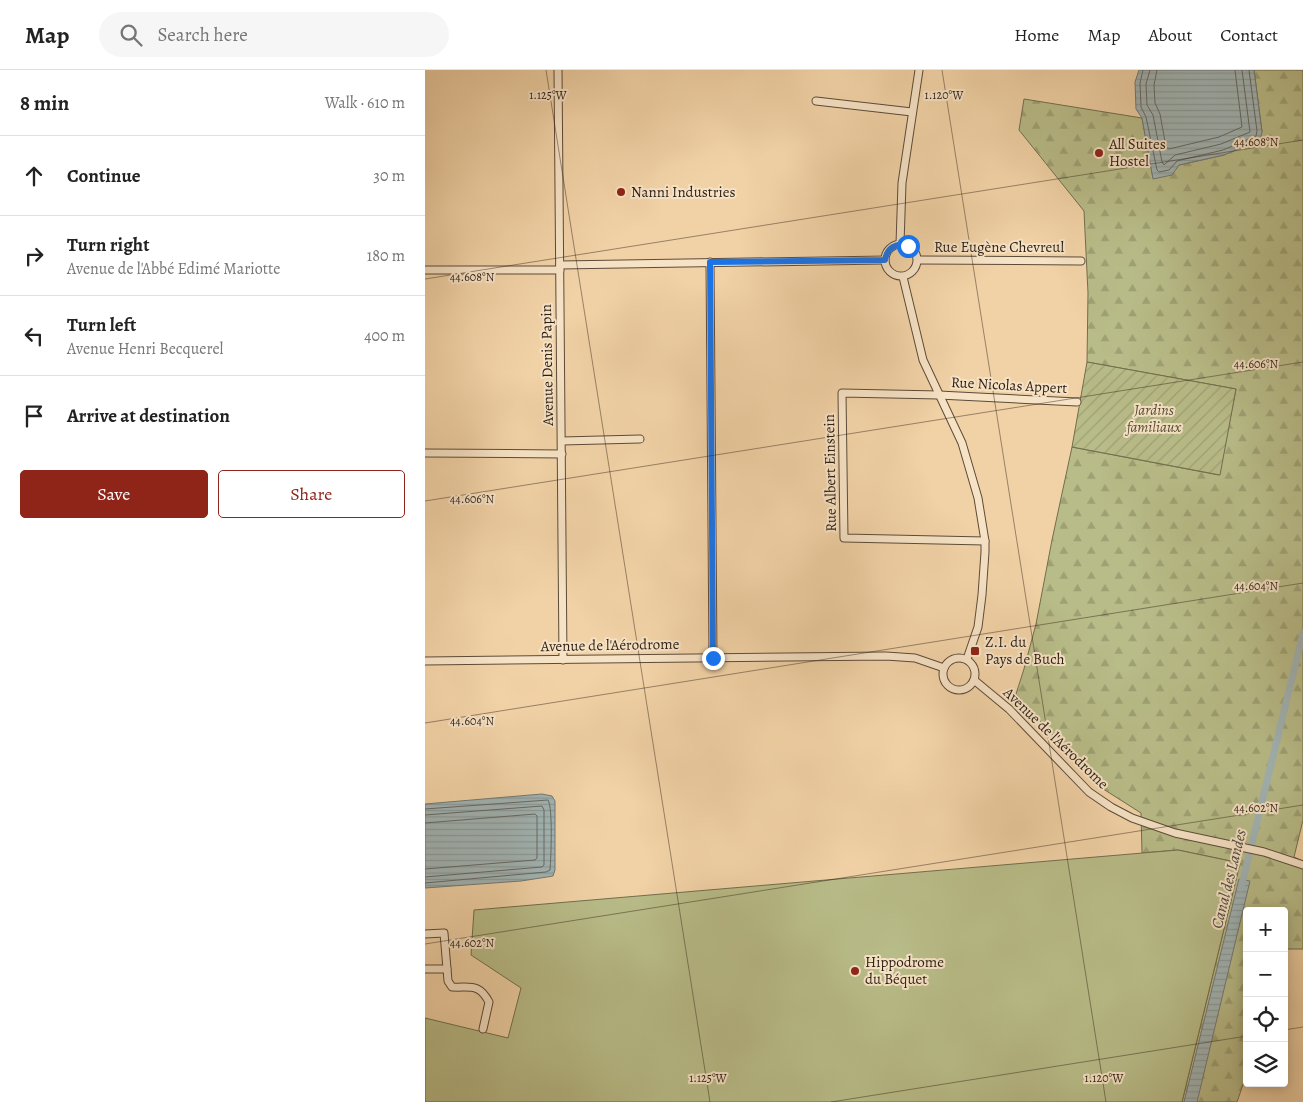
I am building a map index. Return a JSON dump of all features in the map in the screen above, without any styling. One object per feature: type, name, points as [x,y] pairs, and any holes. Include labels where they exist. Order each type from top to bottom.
[{"type":"street","name":"Avenue Denis Papin","points":[[558,70],[563,660]]},
{"type":"street","points":[[900,244],[902,183],[919,70]]},
{"type":"street","points":[[816,101],[913,112]]},
{"type":"street","points":[[905,244],[912,248],[917,255],[917,260],[914,271],[907,276],[899,276],[892,274],[887,268],[885,260],[891,248],[905,244]]},
{"type":"street","points":[[425,270],[710,262],[885,260]]},
{"type":"street","name":"Rue Eugène Chevreul","points":[[917,260],[1081,262]]},
{"type":"street","points":[[710,262],[713,658]]},
{"type":"street","points":[[903,276],[923,360],[962,443],[978,498],[985,552],[982,595],[977,627],[967,659]]},
{"type":"street","name":"Rue Albert Einstein","points":[[939,395],[842,393],[844,538],[985,541]]},
{"type":"street","name":"Rue Nicolas Appert","points":[[939,395],[1077,402]]},
{"type":"street","points":[[562,441],[640,439]]},
{"type":"street","points":[[425,453],[562,454]]},
{"type":"street","name":"Avenue de l'Aérodrome","points":[[425,661],[886,656],[915,658],[944,668]]},
{"type":"street","points":[[956,658],[967,659],[974,666],[974,680],[968,687],[954,689],[946,683],[944,668],[947,663],[956,658]]},
{"type":"street","name":"Avenue de l'Aérodrome","points":[[974,680],[1009,709],[1089,792],[1111,807],[1132,818],[1175,832],[1264,852],[1303,865]]},
{"type":"street","points":[[425,934],[444,932],[448,981],[452,987],[476,987],[485,994],[489,1002],[483,1029]]},
{"type":"street","points":[[425,969],[447,969]]},
{"type":"green space","points":[[1254,70],[1303,70],[1303,820],[1294,857],[1303,861],[1303,949],[1288,949],[1288,907],[1243,907],[1243,1085],[1237,1102],[1182,1102],[1240,863],[1178,850],[1142,853],[1141,813],[1097,785],[1016,694],[1036,624],[1072,447],[1219,475],[1236,389],[1087,362],[1088,293],[1084,211],[1019,130],[1024,99],[1142,118],[1153,178],[1179,165],[1224,155],[1262,132]]},
{"type":"green space","name":"Jardins familiaux","points":[[1087,362],[1236,389],[1220,475],[1072,447]]},
{"type":"green space","name":"Hippodrome du Béquet","points":[[1178,850],[1240,863],[1182,1102],[425,1102],[425,1018],[508,1038],[521,988],[471,955],[474,910]]},
{"type":"water","points":[[1139,70],[1254,70],[1262,132],[1260,140],[1224,155],[1179,165],[1172,175],[1153,179],[1142,118],[1136,109],[1135,82]]},
{"type":"water","points":[[542,794],[552,796],[555,801],[555,870],[553,876],[521,881],[425,888],[425,804]]},
{"type":"water","points":[[1239,879],[1250,881],[1197,1102],[1184,1102]]},
{"type":"waterway","name":"Canal des Landes","points":[[1241,888],[1303,633]]},
{"type":"place","name":"All Suites Hostel","points":[[1099,153]]},
{"type":"place","name":"Nanni Industries","points":[[621,192]]},
{"type":"place","name":"Z.I. du Pays de Buch","points":[[975,651]]},
{"type":"place","name":"Hippodrome du Béquet","points":[[855,971]]},
{"type":"route","points":[[713,658],[710,262],[885,260],[888,250],[894,246],[905,244],[908,246]]}]
